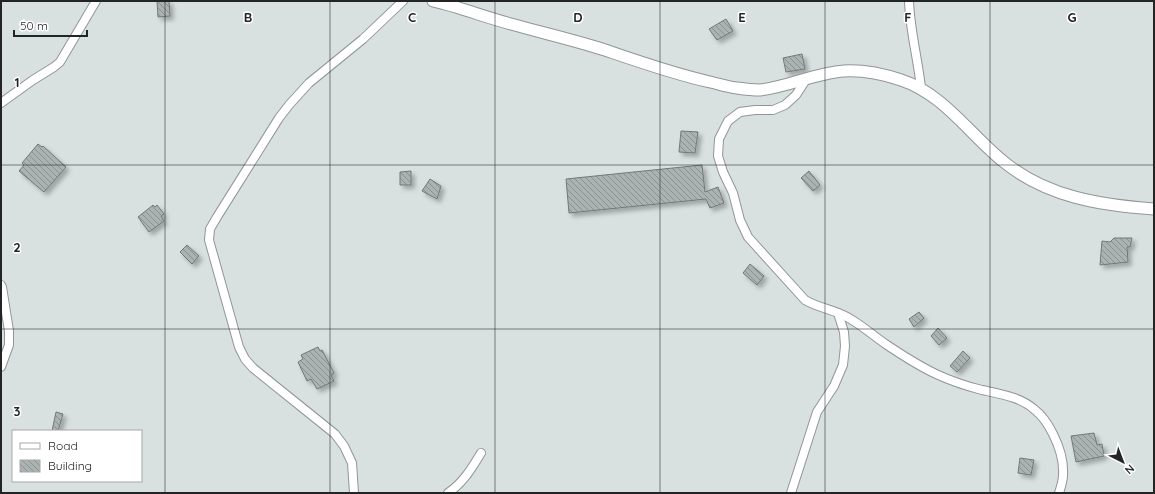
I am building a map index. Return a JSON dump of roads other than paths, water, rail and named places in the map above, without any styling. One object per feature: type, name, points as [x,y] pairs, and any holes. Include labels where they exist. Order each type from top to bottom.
[{"type":"street","points":[[1,103],[17,90],[60,62],[96,1]]},
{"type":"street","points":[[354,493],[352,463],[344,446],[336,434],[253,368],[245,359],[238,347],[209,240],[210,229],[279,118],[289,105],[309,83],[363,39],[403,1]]},
{"type":"street","points":[[910,1],[910,20],[921,88]]},
{"type":"street","points":[[439,2],[511,24],[582,42],[683,76],[735,88],[759,90],[776,87],[806,78],[842,71],[879,73],[921,88],[936,98],[1003,162],[1018,173],[1044,186],[1062,194],[1080,199],[1123,207],[1154,209]]},
{"type":"street","points":[[806,78],[796,95],[785,105],[773,110],[740,112],[728,121],[719,139],[718,156],[732,193],[740,220],[748,237],[805,300],[814,305],[852,319],[886,344],[935,374],[963,384],[1005,395],[1035,409],[1052,432],[1057,442],[1063,476],[1060,493]]},
{"type":"street","points":[[1,285],[9,331],[9,345],[1,367]]},
{"type":"street","points":[[791,493],[817,412],[834,386],[843,365],[845,346],[844,332],[838,313]]},
{"type":"street","points":[[448,493],[453,490],[468,474],[481,453]]}]
